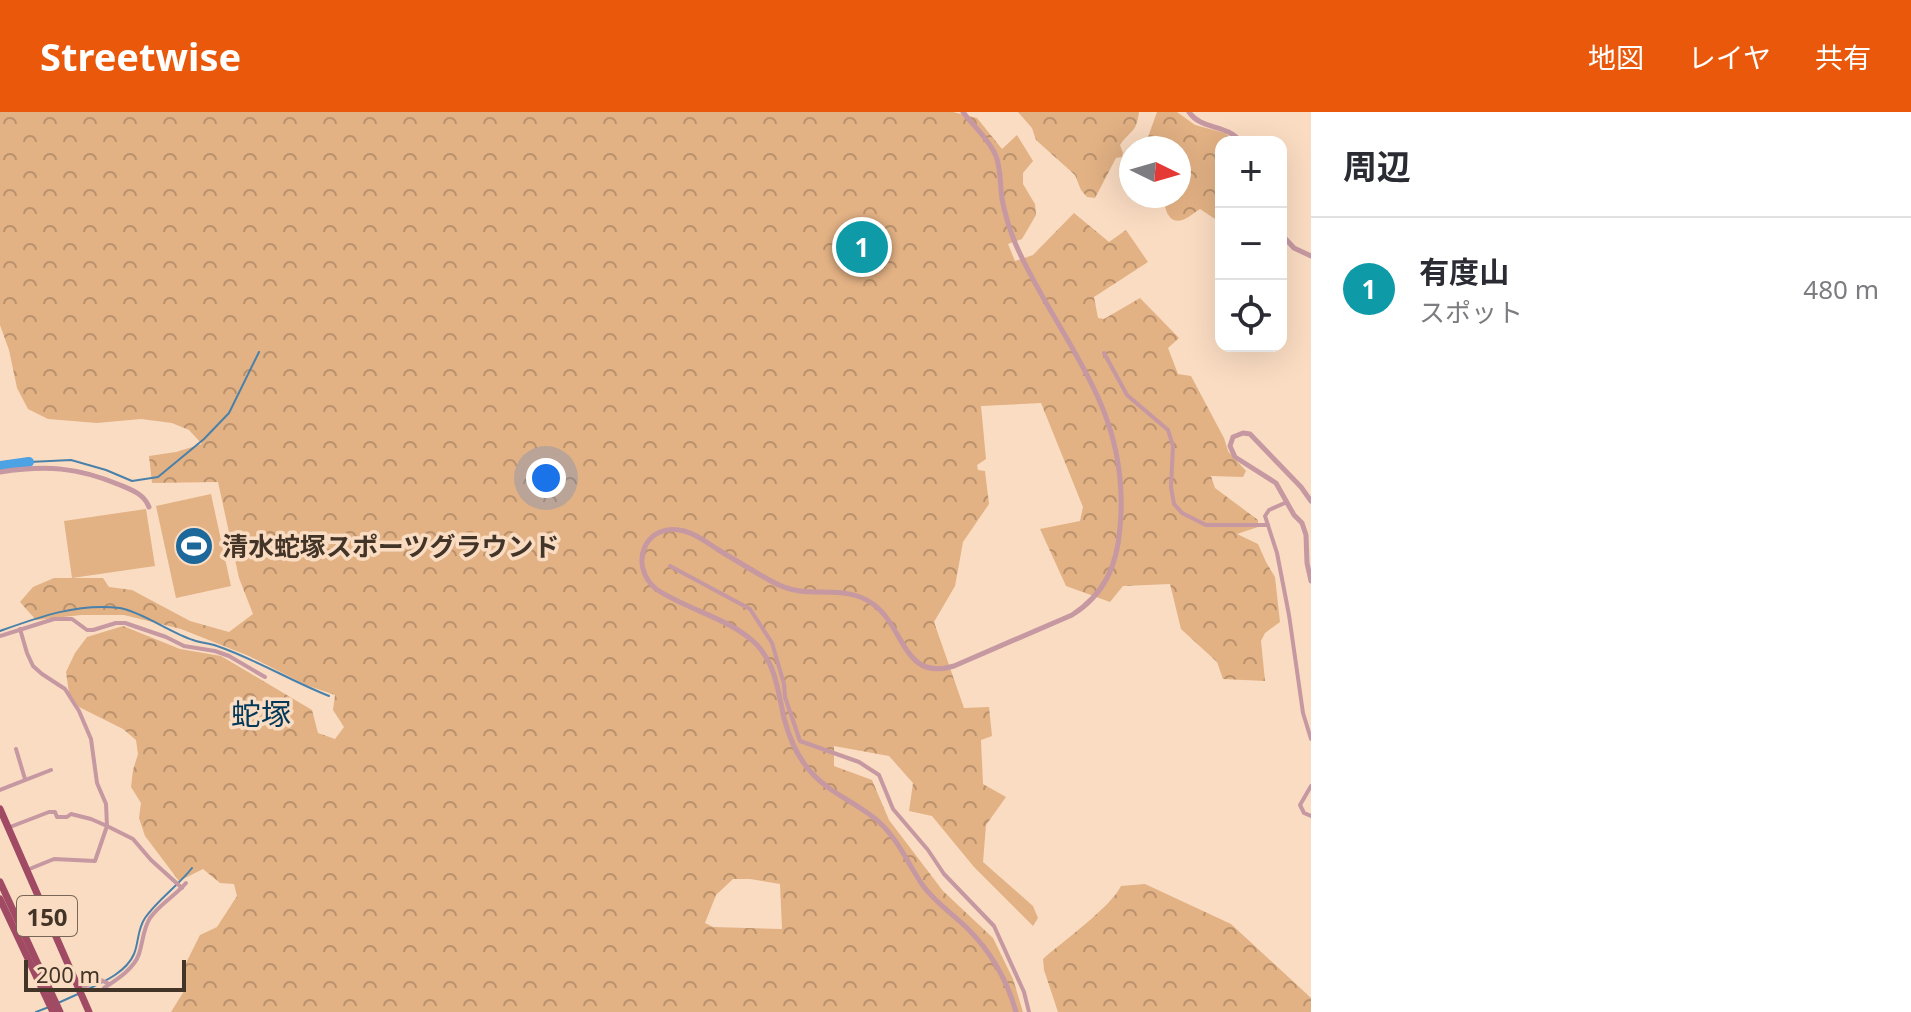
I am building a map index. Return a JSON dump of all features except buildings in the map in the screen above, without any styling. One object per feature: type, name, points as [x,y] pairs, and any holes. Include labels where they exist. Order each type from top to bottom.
[{"type":"highway","name":"150","points":[[0,809],[89,1012]]},
{"type":"highway","name":"150","points":[[0,882],[54,1007]]},
{"type":"highway","name":"150","points":[[0,899],[54,1007]]},
{"type":"street","points":[[963,112],[995,155],[1002,200],[1016,244],[1100,401],[1110,429],[1117,459],[1121,509],[1113,569],[1102,588],[1072,615],[943,669],[931,669],[916,662],[906,651],[883,612],[872,603],[848,593],[798,591],[784,587],[685,531],[673,529],[652,537],[641,560],[648,581],[656,589],[740,632],[760,648],[776,680],[788,731],[802,761],[822,783],[865,811],[888,831],[931,895],[991,955],[1007,983],[1016,1012]]},
{"type":"street","points":[[1189,112],[1197,121],[1234,136]]},
{"type":"street","points":[[1287,240],[1294,248],[1311,256]]},
{"type":"street","points":[[1104,353],[1127,395],[1168,430],[1173,446],[1171,487],[1174,504],[1182,513],[1206,525],[1268,525]]},
{"type":"street","points":[[1311,501],[1250,434],[1233,437],[1230,446],[1235,457],[1272,480],[1305,530],[1311,581]]},
{"type":"street","points":[[0,472],[39,468],[75,470],[139,493],[149,507]]},
{"type":"street","points":[[1287,502],[1269,510],[1265,516],[1277,553],[1303,713],[1311,739]]},
{"type":"street","points":[[670,566],[750,609],[772,643],[800,741],[859,762],[879,775],[893,809],[944,874],[994,926],[1024,992],[1029,1012]]},
{"type":"street","points":[[0,636],[54,619],[77,621],[87,630],[125,623],[184,646],[229,656],[265,677]]},
{"type":"street","points":[[20,629],[33,666],[65,689],[79,711],[91,739],[97,783],[106,804],[107,826],[95,861],[54,859],[27,870]]},
{"type":"street","points":[[16,749],[25,779]]},
{"type":"street","points":[[0,790],[51,770]]},
{"type":"street","points":[[1311,786],[1300,805],[1301,810],[1311,816]]},
{"type":"street","points":[[4,821],[49,812],[55,812],[57,817],[71,814],[91,819],[133,839],[182,888]]},
{"type":"street","points":[[104,988],[137,960],[150,919],[186,883]]},
{"type":"street","points":[[79,990],[99,979],[110,984]]},
{"type":"green space","points":[[0,112],[953,112],[977,118],[1002,149],[1017,135],[1033,161],[1023,173],[1023,184],[1035,204],[1036,215],[1022,239],[1008,244],[1015,261],[1033,255],[1074,213],[1109,242],[1126,230],[1148,262],[1094,297],[1098,318],[1104,319],[1140,298],[1179,338],[1168,348],[1178,374],[1191,376],[1228,451],[1246,471],[1243,477],[1211,476],[1215,488],[1258,520],[1258,527],[1237,534],[1258,544],[1275,577],[1280,622],[1265,633],[1261,641],[1265,681],[1223,679],[1217,662],[1181,629],[1170,584],[1123,586],[1110,602],[1066,586],[1040,529],[1080,521],[1083,507],[1041,403],[981,406],[986,459],[977,465],[978,470],[985,471],[989,504],[963,542],[955,586],[934,622],[964,708],[989,707],[992,736],[981,740],[983,784],[1006,797],[986,825],[983,862],[1033,906],[1038,918],[1033,926],[974,867],[932,816],[909,811],[913,783],[889,756],[834,746],[834,766],[872,780],[889,820],[943,891],[993,938],[1013,979],[1023,1012],[171,1012],[184,991],[186,963],[200,935],[217,927],[237,896],[234,884],[220,883],[203,869],[179,881],[145,836],[139,818],[141,803],[131,787],[138,754],[136,740],[123,729],[79,707],[69,693],[66,672],[75,653],[87,637],[123,626],[180,649],[221,656],[312,710],[318,733],[335,739],[344,727],[333,710],[335,695],[181,629],[124,615],[81,615],[36,620],[20,602],[33,587],[54,578],[103,578],[109,587],[132,590],[190,621],[229,632],[253,614],[239,578],[218,482],[152,483],[149,456],[202,444],[189,430],[172,423],[141,419],[97,423],[48,419],[28,409],[17,388],[0,325]],"holes":[[[733,879],[780,884],[782,929],[713,927],[705,923],[716,895]]]},
{"type":"green space","points":[[1018,112],[1139,112],[1135,128],[1128,136],[1119,136],[1119,158],[1095,198],[1087,197],[1075,175],[1036,140],[1032,128]]},
{"type":"green space","points":[[1157,112],[1177,112],[1195,125],[1229,136],[1215,136],[1215,219],[1200,209],[1177,221],[1168,214],[1166,208],[1191,208],[1191,136],[1148,136]]},
{"type":"green space","name":"清水蛇塚スポーツグラウンド","points":[[211,494],[231,586],[176,598],[156,506]]},
{"type":"green space","name":"清水蛇塚スポーツグラウンド","points":[[146,509],[155,566],[72,578],[64,521]]},
{"type":"green space","points":[[1145,884],[1231,924],[1311,998],[1311,1012],[1058,1012],[1043,959],[1097,914],[1121,886]]},
{"type":"waterway","points":[[29,462],[71,460],[132,481],[158,477],[204,439],[229,413],[259,352]]},
{"type":"waterway","points":[[0,466],[29,462]]},
{"type":"waterway","points":[[0,631],[73,609],[120,608],[137,613],[184,637],[231,651],[329,696]]},
{"type":"waterway","points":[[84,991],[125,967],[134,954],[145,918],[192,868]]},
{"type":"waterway","points":[[58,1003],[78,994]]},
{"type":"waterway","points":[[36,1012],[49,1007]]},
{"type":"place","name":"有度山","points":[[862,247]]},
{"type":"place","name":"清水蛇塚スポーツグラウンド","points":[[194,546]]},
{"type":"district","name":"蛇塚","points":[[261,713]]}]
